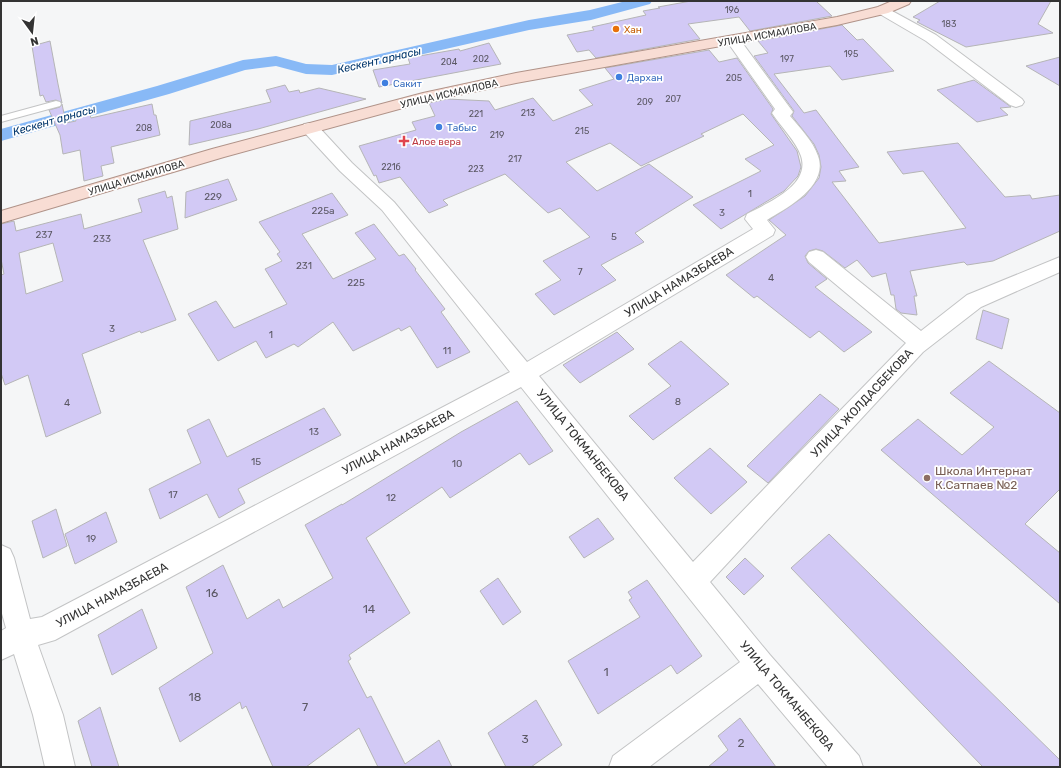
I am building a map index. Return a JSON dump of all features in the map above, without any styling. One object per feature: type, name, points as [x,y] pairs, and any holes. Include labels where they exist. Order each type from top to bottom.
[{"type":"main road","name":"УЛИЦА ИСМАИЛОВА","points":[[1,217],[218,153],[423,98],[508,80],[837,21],[883,10],[904,1]]},
{"type":"street","points":[[883,10],[931,38],[1016,102]]},
{"type":"street","name":"УЛИЦА НАМАЗБАЕВА","points":[[11,641],[45,630],[525,374],[766,230],[754,218],[803,188],[811,172],[810,157],[780,113],[785,112],[733,40]]},
{"type":"street","name":"УЛИЦА ТОКМАНБЕКОВА","points":[[310,128],[346,167],[388,206],[760,666],[848,767]]},
{"type":"street","points":[[816,257],[920,342]]},
{"type":"street","name":"УЛИЦА ЖОЛДАСБЕКОВА","points":[[693,582],[920,342],[974,301],[1060,264]]},
{"type":"street","points":[[1,558],[11,641],[48,715],[60,767]]},
{"type":"street","points":[[624,767],[760,666]]},
{"type":"lane","points":[[1,119],[56,104]]},
{"type":"building","points":[[691,1],[816,1],[832,16],[750,31],[739,17],[688,24],[700,39],[596,58],[589,50],[577,52],[567,35],[594,30],[592,27],[646,15],[643,11]]},
{"type":"building","points":[[940,1],[1051,1],[1038,24],[1053,33],[966,47],[917,22],[920,20],[913,17]]},
{"type":"building","points":[[842,25],[857,40],[863,39],[894,71],[842,80],[830,66],[774,74],[804,113],[816,110],[859,167],[839,171],[846,181],[832,182],[879,243],[966,228],[923,171],[903,174],[887,152],[958,143],[1005,197],[1030,195],[1032,199],[1060,195],[1060,231],[993,261],[967,265],[964,262],[910,271],[917,296],[914,296],[917,315],[901,313],[896,309],[894,295],[891,295],[886,273],[872,277],[857,260],[845,268],[823,251],[816,249],[809,251],[805,256],[808,263],[827,279],[815,287],[872,332],[844,352],[819,331],[810,338],[757,296],[754,298],[726,275],[786,235],[769,220],[805,196],[819,178],[821,167],[819,155],[814,144],[792,116],[794,111],[754,56],[768,53],[758,41]]},
{"type":"building","points":[[50,41],[62,103],[56,100],[46,102],[43,95],[40,96],[32,46]]},
{"type":"building","points":[[489,43],[501,64],[379,87],[373,70],[410,64],[408,58],[459,49],[460,51]]},
{"type":"building","points":[[709,50],[719,62],[737,58],[773,109],[771,114],[797,151],[801,167],[798,176],[784,191],[721,229],[693,205],[761,171],[745,159],[774,145],[743,114],[701,134],[704,136],[641,166],[610,143],[566,162],[597,191],[649,164],[693,197],[635,233],[644,242],[601,265],[616,280],[554,315],[535,294],[561,280],[543,261],[590,237],[560,208],[548,213],[505,174],[443,200],[448,205],[429,213],[400,177],[379,183],[359,146],[416,130],[412,122],[435,116],[429,103],[447,99],[489,101],[495,110],[533,98],[553,121],[593,105],[579,90],[614,79],[605,68]]},
{"type":"building","points":[[1060,57],[1060,86],[1026,66]]},
{"type":"building","points":[[974,80],[1011,107],[1000,108],[1008,115],[977,122],[937,90]]},
{"type":"building","points":[[285,85],[289,92],[299,90],[300,93],[319,88],[366,99],[258,129],[189,145],[190,121],[271,102],[266,90]]},
{"type":"building","points":[[62,104],[66,123],[76,121],[75,117],[90,115],[91,118],[152,104],[160,135],[111,147],[114,163],[101,166],[103,176],[84,181],[80,150],[63,154],[60,135],[49,110],[60,107]]},
{"type":"building","points":[[228,179],[237,200],[185,218],[186,192]]},
{"type":"building","points":[[165,191],[167,198],[172,196],[178,229],[143,240],[176,320],[141,333],[140,331],[82,354],[101,413],[46,437],[28,375],[5,385],[1,373],[1,275],[4,274],[1,259],[1,224],[14,221],[16,231],[81,214],[84,229],[142,212],[138,199]],"holes":[[[53,243],[63,281],[26,294],[19,253]]]},
{"type":"building","points":[[332,193],[348,215],[302,234],[333,279],[376,259],[355,233],[374,224],[399,256],[404,254],[416,269],[415,270],[445,309],[441,312],[470,352],[437,368],[410,326],[401,331],[399,328],[353,351],[333,322],[298,347],[294,344],[266,358],[256,341],[218,361],[188,314],[216,301],[234,328],[287,304],[265,269],[282,261],[277,254],[280,252],[259,222]]},
{"type":"building","points":[[983,310],[1009,319],[1002,349],[976,339]]},
{"type":"building","points":[[617,332],[634,349],[580,383],[563,365]]},
{"type":"building","points":[[681,341],[729,384],[653,440],[629,416],[671,386],[648,364]]},
{"type":"building","points":[[989,361],[1060,413],[1060,489],[1025,524],[1060,553],[1060,604],[881,450],[918,419],[962,455],[994,427],[950,393]]},
{"type":"building","points":[[820,394],[839,409],[768,483],[747,466]]},
{"type":"building","points":[[517,401],[553,451],[529,465],[520,453],[450,498],[442,487],[366,538],[410,613],[349,655],[351,659],[348,661],[367,698],[371,696],[405,764],[439,740],[452,767],[378,767],[359,728],[306,767],[273,767],[246,706],[242,709],[240,702],[180,742],[159,688],[213,653],[186,587],[223,565],[247,619],[279,599],[283,608],[333,578],[305,525],[342,505],[461,432]]},
{"type":"building","points":[[324,408],[341,435],[238,489],[245,503],[219,518],[207,494],[160,519],[149,489],[201,463],[187,430],[209,419],[227,457]]},
{"type":"building","points":[[710,448],[747,482],[711,514],[674,478]]},
{"type":"building","points":[[56,509],[67,546],[43,558],[32,521]]},
{"type":"building","points":[[106,512],[117,542],[75,564],[65,534]]},
{"type":"building","points":[[598,518],[614,539],[584,558],[569,537]]},
{"type":"building","points":[[829,534],[1060,760],[1060,767],[983,767],[791,568]]},
{"type":"building","points":[[745,558],[764,576],[744,595],[726,577]]},
{"type":"building","points":[[498,578],[521,612],[503,625],[480,591]]},
{"type":"building","points":[[647,580],[702,656],[677,674],[671,665],[598,714],[568,661],[640,617],[629,600],[632,598],[628,592]]},
{"type":"building","points":[[142,609],[157,648],[112,675],[98,635]]},
{"type":"building","points":[[536,700],[562,745],[531,767],[506,767],[488,733]]},
{"type":"building","points":[[100,707],[119,767],[92,767],[78,721]]},
{"type":"building","points":[[740,718],[776,767],[708,767],[728,750],[718,736]]},
{"type":"waterway","name":"Кескент арнасы","points":[[1,135],[163,90],[243,65],[276,61],[306,69],[332,70],[529,25],[591,15],[644,1]]},
{"type":"place","name":"Хан","points":[[616,29]]},
{"type":"place","name":"Дархан","points":[[619,77]]},
{"type":"place","name":"Сакит","points":[[385,83]]},
{"type":"place","name":"Табыс","points":[[439,127]]},
{"type":"place","name":"Алое вера","points":[[404,141]]},
{"type":"place","name":"Школа Интернат К.Сатпаев №2","points":[[927,478]]}]
